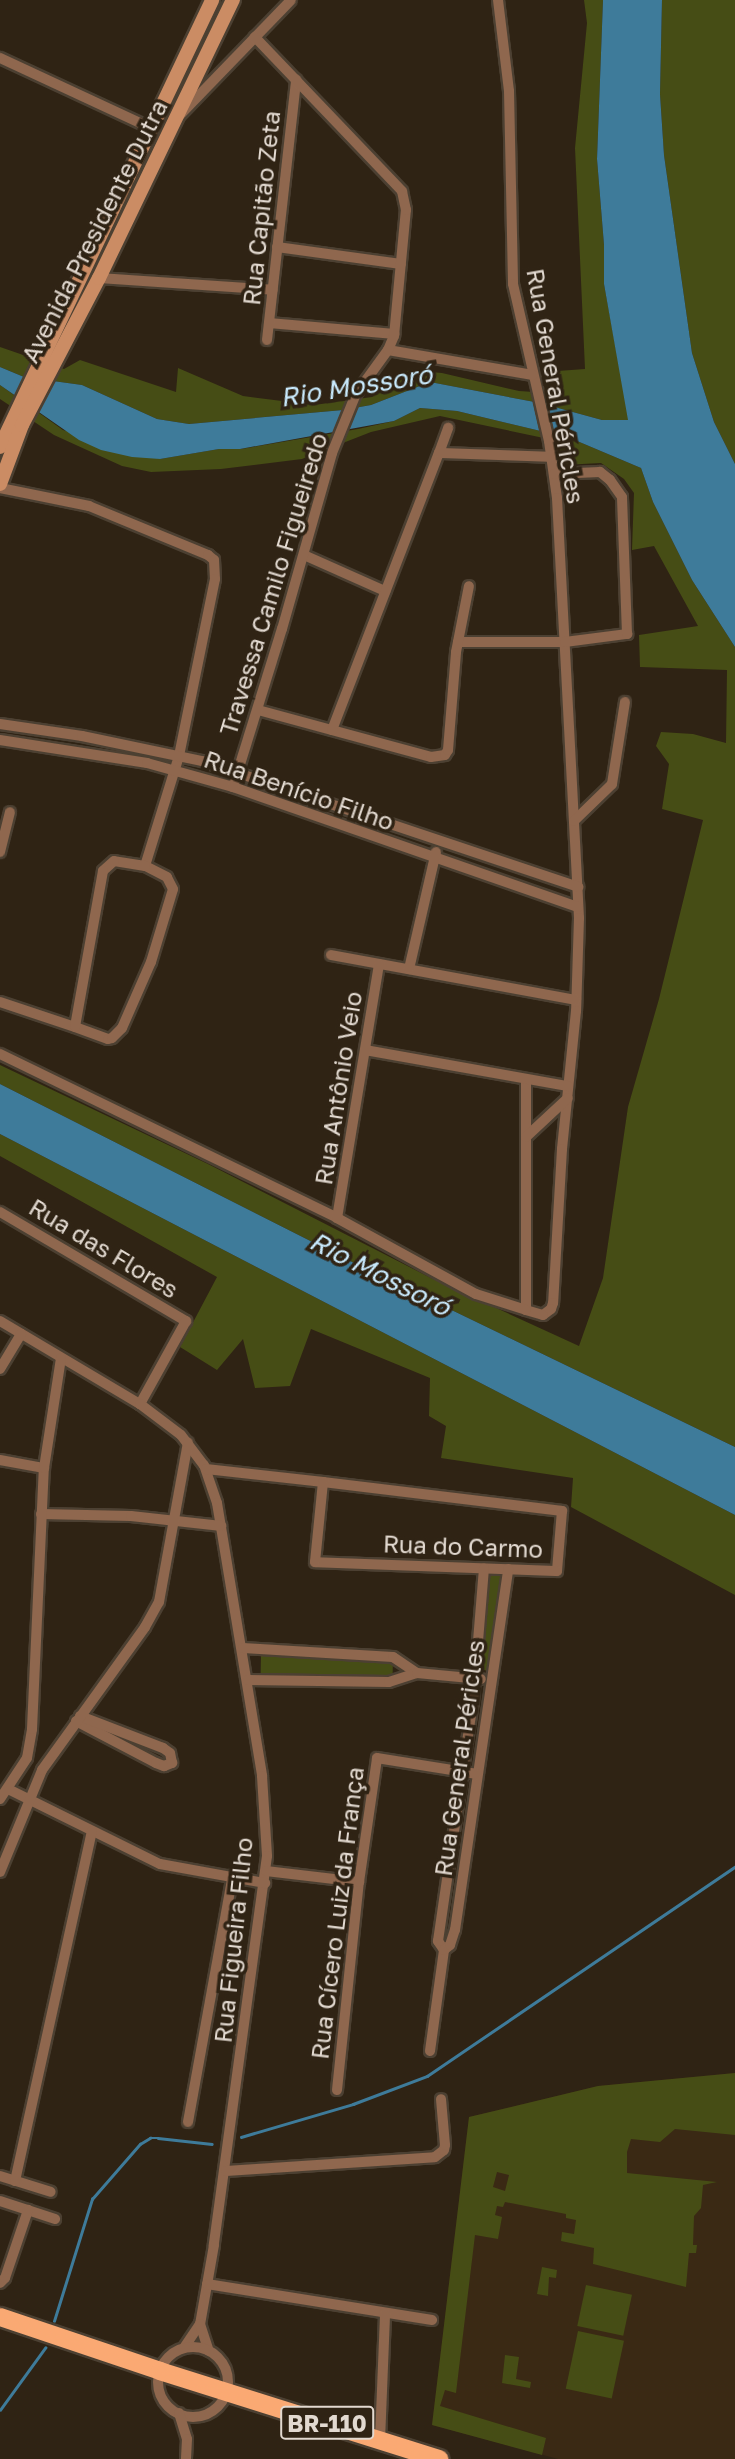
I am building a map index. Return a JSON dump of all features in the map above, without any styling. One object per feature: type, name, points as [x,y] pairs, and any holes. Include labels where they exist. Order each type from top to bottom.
[{"type":"main road","name":"Avenida Presidente Dutra","points":[[0,486],[18,423],[212,0]]},
{"type":"main road","name":"Avenida Presidente Dutra","points":[[47,363],[99,278],[233,0]]},
{"type":"main road","points":[[124,191],[138,199]]},
{"type":"main road","name":"Avenida Presidente Dutra","points":[[0,447],[18,423]]},
{"type":"main road","name":"BR-110","points":[[0,2317],[160,2371],[439,2459]]},
{"type":"street","points":[[177,119],[291,0]]},
{"type":"street","name":"Rua General Péricles","points":[[498,0],[509,91],[513,284],[554,474],[578,887],[576,1000],[553,1303],[547,1314],[526,1310]]},
{"type":"street","points":[[255,37],[296,80]]},
{"type":"street","points":[[0,58],[153,129]]},
{"type":"street","name":"Travessa Camilo Figueiredo","points":[[233,787],[304,555],[332,453],[356,394],[388,350],[395,334],[406,210],[402,191],[296,80]]},
{"type":"street","name":"Rua Capitão Zeta","points":[[267,340],[296,80]]},
{"type":"street","points":[[277,247],[401,264]]},
{"type":"street","points":[[99,278],[273,290]]},
{"type":"street","points":[[269,323],[395,334]]},
{"type":"street","points":[[388,350],[535,380]]},
{"type":"street","points":[[332,730],[448,428]]},
{"type":"street","points":[[439,453],[551,457]]},
{"type":"street","points":[[457,642],[565,642],[627,635],[622,498],[610,480],[600,472],[554,474]]},
{"type":"street","points":[[0,486],[98,509],[208,555],[214,561],[215,579],[178,755],[145,866]]},
{"type":"street","points":[[304,555],[385,591]]},
{"type":"street","points":[[258,710],[437,758],[445,755],[457,642],[469,586]]},
{"type":"street","points":[[574,821],[612,784],[625,702]]},
{"type":"street","name":"Rua Benício Filho","points":[[0,724],[101,739],[178,755],[237,772],[578,887]]},
{"type":"street","points":[[98,754],[101,739]]},
{"type":"street","name":"Rua Benício Filho","points":[[0,740],[98,754],[174,770],[233,787],[578,907]]},
{"type":"street","points":[[0,852],[10,813]]},
{"type":"street","points":[[409,970],[438,842]]},
{"type":"street","points":[[0,1002],[75,1027],[112,1038],[127,1018],[151,962],[173,889],[167,877],[145,866],[114,861],[106,866],[75,1027]]},
{"type":"street","points":[[331,956],[576,1000]]},
{"type":"street","name":"Rua Antônio Veio","points":[[338,1218],[379,964]]},
{"type":"street","points":[[365,1050],[526,1080],[568,1092],[526,1137]]},
{"type":"street","points":[[0,1054],[338,1218],[476,1294],[526,1310],[526,1080]]},
{"type":"street","name":"Rua das Flores","points":[[0,1212],[186,1321],[140,1404]]},
{"type":"street","name":"Rua Figueira Filho","points":[[0,1321],[140,1404],[188,1443],[206,1469],[221,1526],[248,1680],[262,1776],[266,1877],[226,2171],[200,2324],[184,2348],[169,2357],[160,2371]]},
{"type":"street","points":[[0,1369],[21,1334]]},
{"type":"street","points":[[0,1799],[27,1758],[32,1729],[44,1468],[61,1358]]},
{"type":"street","points":[[0,1872],[42,1770],[153,1616],[166,1578],[188,1443]]},
{"type":"street","points":[[0,1460],[44,1468]]},
{"type":"street","name":"Rua do Carmo","points":[[206,1469],[323,1482],[562,1511],[557,1571],[316,1562],[323,1482]]},
{"type":"street","points":[[41,1514],[131,1516],[221,1526]]},
{"type":"street","name":"Rua General Péricles","points":[[430,2051],[444,1950],[438,1941],[464,1773],[484,1568]]},
{"type":"street","name":"Rua General Péricles","points":[[444,1950],[450,1945],[455,1930],[508,1569]]},
{"type":"street","points":[[243,1648],[393,1657],[400,1659],[417,1673]]},
{"type":"street","points":[[248,1680],[389,1682],[417,1673],[491,1680]]},
{"type":"street","points":[[78,1719],[163,1748],[170,1753],[172,1763],[164,1766],[156,1763],[78,1719]]},
{"type":"street","name":"Rua Cícero Luiz da França","points":[[337,2090],[359,1882],[377,1758],[477,1774]]},
{"type":"street","points":[[8,1789],[160,1864],[233,1875],[359,1882]]},
{"type":"street","points":[[15,2181],[92,1831]]},
{"type":"street","name":"Rua Figueira Filho","points":[[188,2122],[233,1875]]},
{"type":"street","points":[[226,2171],[435,2157],[444,2150],[441,2099]]},
{"type":"street","points":[[0,2176],[51,2192]]},
{"type":"street","points":[[0,2201],[55,2219]]},
{"type":"street","points":[[0,2283],[28,2210]]},
{"type":"street","points":[[207,2284],[432,2320]]},
{"type":"street","points":[[380,2440],[385,2313]]},
{"type":"street","name":"Rua Figueira Filho","points":[[200,2324],[209,2351],[223,2364],[228,2382],[227,2392]]},
{"type":"street","points":[[184,2348],[209,2351]]},
{"type":"street","points":[[160,2371],[159,2381],[164,2400],[179,2413],[188,2416],[208,2414]]},
{"type":"street","points":[[187,2439],[223,2401],[227,2392]]},
{"type":"street","points":[[179,2413],[187,2439],[186,2459]]},
{"type":"shaded area","points":[[735,2073],[735,2459],[558,2459],[432,2425],[469,2117],[598,2086]]},
{"type":"green space","points":[[584,0],[603,0],[597,159],[604,245],[604,284],[629,420],[602,420],[540,403],[430,382],[371,405],[343,410],[189,424],[157,419],[82,385],[24,377],[0,367],[0,347],[64,369],[80,360],[176,392],[178,368],[243,396],[314,405],[372,397],[409,370],[442,373],[519,391],[549,393],[544,372],[585,369],[575,148],[587,23]]},
{"type":"green space","points":[[662,0],[735,0],[735,464],[714,422],[692,353],[664,155],[660,94]]},
{"type":"green space","points":[[0,385],[63,430],[160,459],[219,449],[241,449],[358,429],[394,421],[420,408],[457,411],[570,438],[641,468],[653,502],[692,580],[735,647],[735,1447],[348,1260],[0,1084],[0,1065],[208,1164],[431,1278],[579,1346],[603,1278],[628,1107],[659,999],[703,820],[662,809],[669,764],[656,746],[661,732],[693,734],[726,743],[727,670],[640,667],[639,635],[698,626],[654,546],[632,550],[634,493],[624,479],[601,463],[563,465],[558,441],[440,416],[371,432],[302,459],[221,469],[151,472],[122,466],[54,435],[0,399]]},
{"type":"green space","points":[[0,1134],[735,1515],[735,1595],[571,1507],[573,1478],[441,1458],[446,1426],[429,1416],[430,1378],[311,1329],[290,1386],[255,1388],[243,1339],[217,1370],[180,1347],[217,1277],[0,1156]]},
{"type":"green space","points":[[488,1573],[503,1573],[487,1671],[479,1668]]},
{"type":"green space","points":[[261,1654],[393,1656],[393,1676],[261,1674]]},
{"type":"green space","points":[[735,2073],[735,2135],[675,2129],[660,2142],[631,2139],[627,2152],[627,2173],[717,2182],[703,2185],[701,2208],[694,2216],[693,2245],[697,2245],[696,2253],[689,2253],[686,2287],[593,2264],[594,2248],[561,2241],[562,2232],[574,2234],[576,2220],[566,2218],[566,2214],[505,2202],[503,2207],[497,2206],[495,2215],[502,2217],[498,2239],[475,2235],[456,2393],[445,2390],[440,2406],[546,2438],[542,2455],[432,2425],[469,2117],[598,2086]],"holes":[[[497,2172],[509,2175],[505,2191],[493,2187]]]},
{"type":"green space","points":[[542,2267],[557,2270],[556,2278],[549,2277],[548,2296],[537,2294]]},
{"type":"green space","points":[[586,2285],[632,2295],[623,2336],[577,2326]]},
{"type":"green space","points":[[578,2331],[624,2341],[612,2398],[566,2389]]},
{"type":"green space","points":[[505,2355],[519,2357],[516,2379],[531,2382],[530,2388],[502,2383]]},
{"type":"water","points":[[603,0],[662,0],[660,94],[664,155],[692,353],[714,422],[735,464],[735,647],[692,580],[653,502],[641,468],[570,438],[457,411],[420,408],[394,421],[240,449],[219,449],[160,459],[132,457],[101,450],[79,440],[0,385],[0,367],[24,377],[82,385],[157,419],[189,424],[343,410],[371,405],[430,382],[540,403],[602,420],[628,420],[604,284],[604,245],[597,159]]},
{"type":"water","points":[[0,1084],[348,1260],[735,1447],[735,1515],[0,1134]]},
{"type":"waterway","points":[[241,2137],[353,2104],[427,2076],[735,1867]]},
{"type":"waterway","points":[[54,2321],[92,2199],[140,2144],[150,2138],[212,2144]]},
{"type":"waterway","points":[[0,2410],[45,2348]]},
{"type":"water label","name":"Rio Mossoró","points":[[356,386]]},
{"type":"water label","name":"Rio Mossoró","points":[[380,1274]]}]
